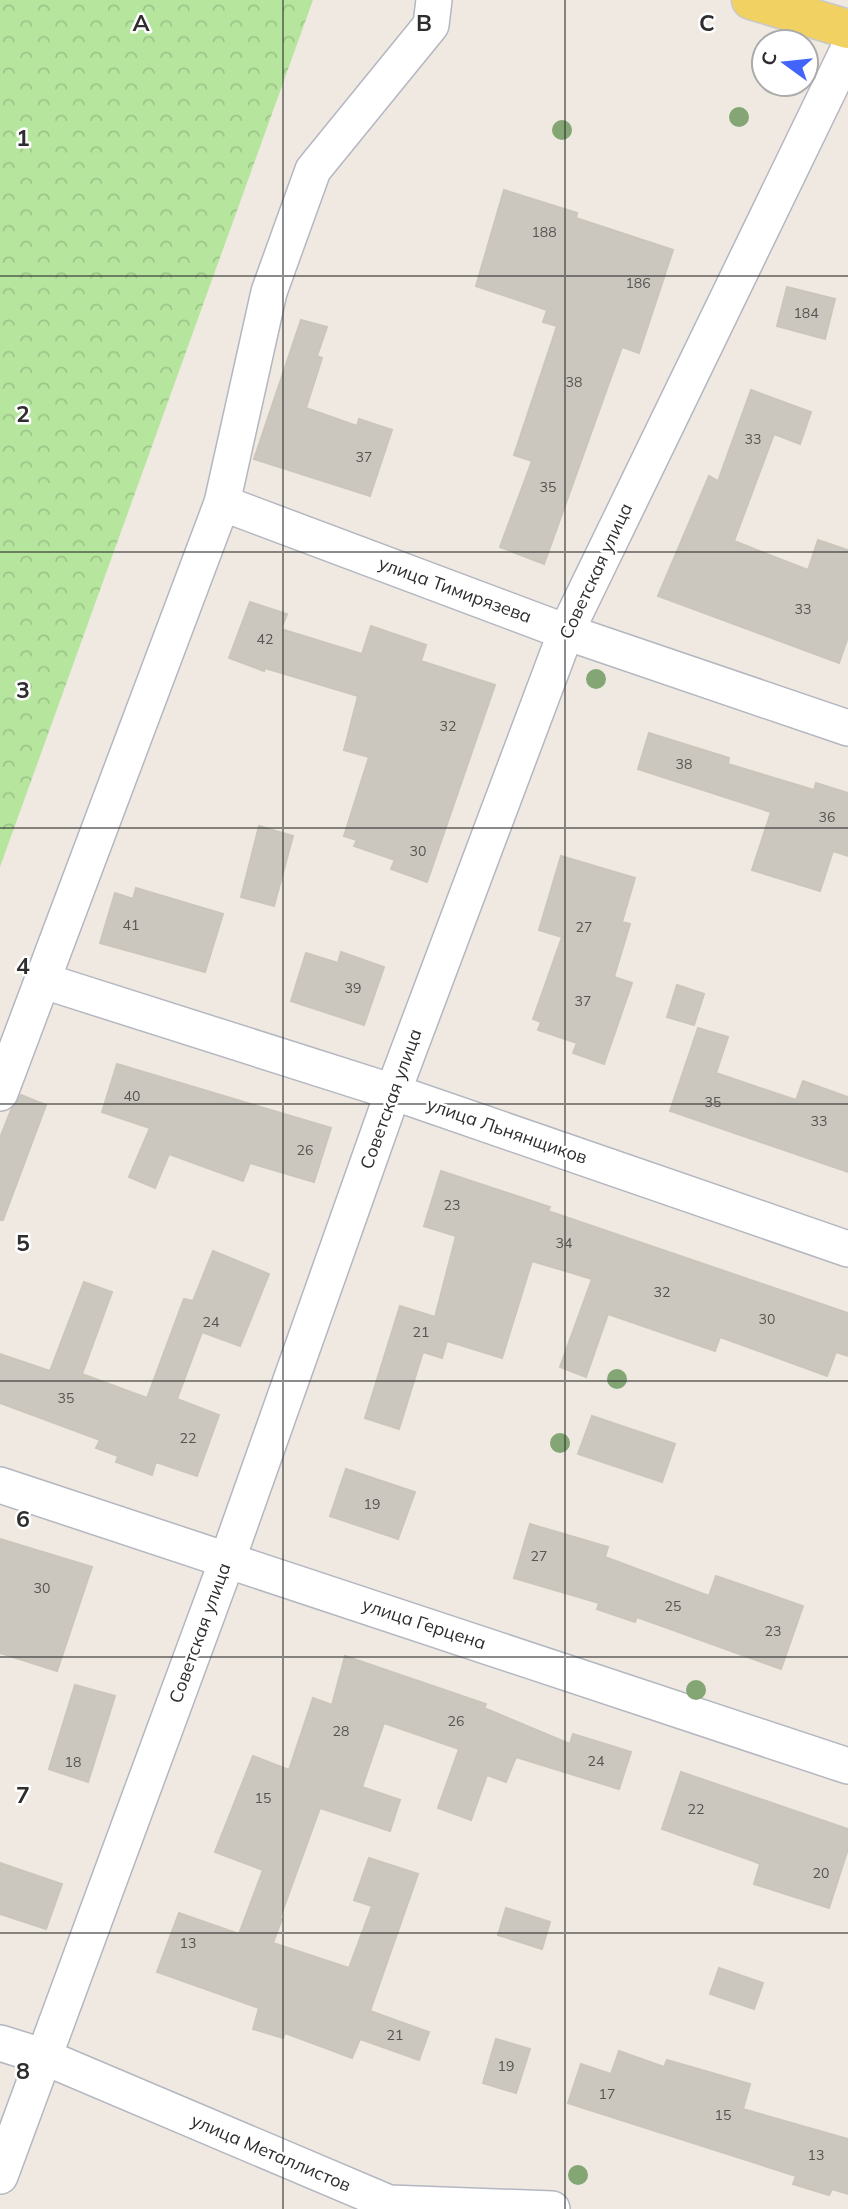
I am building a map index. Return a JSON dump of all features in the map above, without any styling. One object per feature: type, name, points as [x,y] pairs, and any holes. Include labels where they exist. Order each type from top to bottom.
[{"type":"main road","points":[[751,0],[848,29]]},
{"type":"street","points":[[0,1093],[222,503],[269,292],[313,170],[431,25],[435,0]]},
{"type":"street","name":"Советская улица","points":[[0,2176],[228,1558],[393,1092],[566,632],[848,50]]},
{"type":"street","name":"улица Тимирязева","points":[[222,503],[566,632],[848,728]]},
{"type":"street","name":"улица Льнянщиков","points":[[44,981],[393,1092],[848,1248]]},
{"type":"street","name":"улица Герцена","points":[[0,1485],[228,1558],[848,1766]]},
{"type":"street","name":"улица Металлистов","points":[[0,2043],[43,2056],[389,2203],[552,2209]]},
{"type":"green space","points":[[0,0],[313,0],[0,867]]},
{"type":"building","points":[[504,190],[577,213],[576,218],[673,250],[639,353],[622,347],[544,564],[500,547],[532,461],[514,455],[557,326],[543,322],[547,310],[476,286]]},
{"type":"building","points":[[787,287],[835,299],[825,339],[777,326]]},
{"type":"building","points":[[301,320],[327,327],[317,356],[322,358],[306,408],[357,426],[359,419],[392,430],[370,496],[254,459]]},
{"type":"building","points":[[751,390],[811,412],[800,444],[774,434],[734,541],[808,570],[818,540],[848,550],[848,637],[839,663],[658,596],[709,476],[718,481]]},
{"type":"building","points":[[250,602],[287,614],[281,629],[362,654],[371,626],[426,645],[421,661],[495,685],[427,882],[391,869],[395,860],[354,846],[357,840],[344,836],[369,757],[344,750],[358,696],[265,668],[264,671],[229,658]]},
{"type":"building","points":[[649,733],[729,758],[728,764],[814,790],[816,783],[848,793],[848,856],[833,851],[820,891],[752,870],[771,812],[638,769]]},
{"type":"building","points":[[259,826],[293,836],[274,906],[241,897]]},
{"type":"building","points":[[561,856],[635,878],[622,922],[630,924],[614,977],[632,983],[604,1064],[573,1053],[577,1043],[538,1030],[541,1022],[533,1019],[562,937],[539,930]]},
{"type":"building","points":[[136,888],[223,914],[205,972],[100,943],[115,893],[133,899]]},
{"type":"building","points":[[341,952],[384,967],[364,1025],[291,1001],[306,953],[338,963]]},
{"type":"building","points":[[677,985],[704,994],[694,1025],[667,1017]]},
{"type":"building","points":[[698,1028],[728,1037],[716,1073],[796,1100],[803,1081],[848,1097],[848,1172],[670,1111]]},
{"type":"building","points":[[117,1064],[331,1128],[314,1182],[250,1163],[243,1181],[169,1154],[155,1188],[129,1177],[150,1128],[102,1112]]},
{"type":"building","points":[[21,1095],[46,1105],[3,1220],[0,1220],[0,1138],[11,1110]]},
{"type":"building","points":[[441,1171],[550,1207],[548,1211],[848,1313],[848,1356],[836,1352],[827,1376],[720,1337],[715,1351],[608,1314],[586,1377],[560,1367],[592,1279],[532,1261],[502,1358],[447,1341],[442,1358],[423,1352],[399,1429],[365,1418],[400,1306],[435,1317],[456,1236],[424,1226]]},
{"type":"building","points":[[213,1251],[269,1274],[240,1346],[202,1332],[177,1399],[219,1415],[197,1476],[156,1462],[152,1475],[116,1462],[118,1456],[96,1448],[100,1440],[0,1403],[0,1354],[50,1371],[84,1282],[112,1292],[82,1374],[147,1398],[184,1299],[193,1301]]},
{"type":"building","points":[[592,1416],[675,1444],[662,1482],[578,1454]]},
{"type":"building","points":[[346,1469],[415,1492],[398,1539],[330,1516]]},
{"type":"building","points":[[530,1524],[608,1547],[605,1557],[709,1596],[716,1576],[803,1606],[781,1669],[637,1617],[635,1622],[597,1609],[599,1603],[514,1578]]},
{"type":"building","points":[[0,1539],[92,1567],[57,1671],[0,1653]]},
{"type":"building","points":[[345,1656],[486,1704],[484,1708],[570,1744],[573,1734],[631,1752],[619,1789],[516,1757],[506,1782],[487,1775],[471,1820],[438,1808],[459,1749],[384,1723],[362,1787],[400,1800],[390,1831],[320,1808],[273,1943],[349,1968],[372,1906],[354,1900],[369,1858],[418,1874],[370,2011],[429,2032],[419,2060],[360,2039],[352,2058],[285,2033],[283,2038],[253,2029],[259,2008],[157,1972],[179,1913],[239,1934],[263,1870],[215,1852],[253,1756],[289,1770],[313,1698],[332,1705]]},
{"type":"building","points":[[75,1685],[115,1696],[88,1782],[49,1769]]},
{"type":"building","points":[[681,1772],[848,1829],[848,1849],[829,1908],[754,1884],[760,1864],[662,1829]]},
{"type":"building","points":[[0,1863],[62,1884],[46,1929],[0,1914]]},
{"type":"building","points":[[506,1908],[550,1922],[542,1949],[498,1935]]},
{"type":"building","points":[[719,1968],[763,1983],[754,2009],[710,1994]]},
{"type":"building","points":[[496,2039],[530,2049],[516,2093],[483,2083]]},
{"type":"building","points":[[619,2051],[664,2067],[667,2060],[750,2084],[743,2109],[848,2139],[848,2194],[832,2189],[829,2195],[793,2184],[796,2176],[568,2103],[581,2064],[611,2074]]}]
